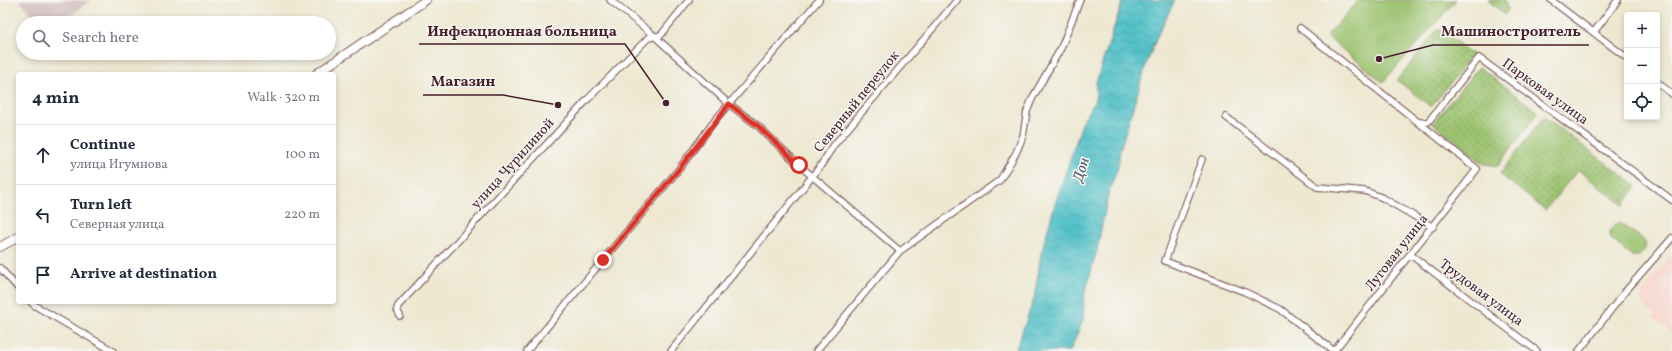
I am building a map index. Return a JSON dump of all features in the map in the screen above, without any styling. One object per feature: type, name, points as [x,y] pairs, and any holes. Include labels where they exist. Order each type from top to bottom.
[{"type":"street","points":[[319,72],[426,0]]},
{"type":"street","points":[[610,0],[729,104],[757,125],[812,176],[900,251]]},
{"type":"street","name":"улица Чурилиной","points":[[400,316],[397,309],[398,306],[588,99],[648,38],[661,35],[689,0]]},
{"type":"street","points":[[527,351],[679,169],[729,104],[819,0]]},
{"type":"street","name":"Северный переулок","points":[[671,351],[812,176],[834,145],[957,0]]},
{"type":"street","points":[[816,351],[900,251],[1000,180],[1016,153],[1022,136],[1027,111],[1033,97],[1061,48],[1080,0]]},
{"type":"street","points":[[1551,0],[1624,56]]},
{"type":"street","points":[[1594,32],[1618,0]]},
{"type":"street","points":[[1300,28],[1418,122]]},
{"type":"street","name":"Парковая улица","points":[[1418,122],[1428,122],[1479,58],[1672,200]]},
{"type":"street","points":[[1660,84],[1672,94]]},
{"type":"street","points":[[1226,117],[1317,187],[1364,191],[1383,198],[1433,227]]},
{"type":"street","name":"Луговая улица","points":[[1334,351],[1433,227],[1477,169],[1418,122]]},
{"type":"street","points":[[1202,159],[1165,260],[1245,292],[1280,309],[1334,351]]},
{"type":"street","points":[[0,248],[16,238]]},
{"type":"street","points":[[1579,351],[1624,293],[1672,238]]},
{"type":"street","name":"Трудовая улица","points":[[1411,255],[1537,351]]},
{"type":"street","points":[[0,268],[16,286]]},
{"type":"street","points":[[33,304],[113,351]]},
{"type":"shaded area","points":[[19,0],[92,0],[70,16],[34,16]]},
{"type":"shaded area","points":[[1672,253],[1672,333],[1652,317],[1655,315],[1642,304],[1641,294]]},
{"type":"green space","points":[[1359,0],[1456,0],[1383,82],[1326,36]]},
{"type":"green space","points":[[1488,0],[1504,0],[1508,10],[1505,15]]},
{"type":"green space","points":[[1439,28],[1473,55],[1431,107],[1397,80]]},
{"type":"green space","points":[[1479,67],[1538,112],[1498,166],[1484,164],[1433,123]]},
{"type":"green space","points":[[1544,117],[1637,186],[1623,205],[1578,170],[1545,210],[1500,174]]},
{"type":"green space","points":[[1620,223],[1644,240],[1645,249],[1639,256],[1632,256],[1610,238],[1610,230],[1616,224]]},
{"type":"water","name":"Дон","points":[[1123,0],[1175,0],[1159,32],[1147,62],[1120,150],[1118,168],[1109,191],[1097,250],[1084,297],[1083,320],[1070,351],[1015,351],[1034,299],[1041,254],[1054,207],[1083,120],[1094,103],[1096,82]]},
{"type":"place","name":"Машиностроитель","points":[[1379,59]]},
{"type":"place","name":"Инфекционная больница","points":[[666,103]]},
{"type":"place","name":"Магазин","points":[[558,105]]},
{"type":"route","points":[[603,260],[679,169],[729,104],[757,125],[799,165]]}]
